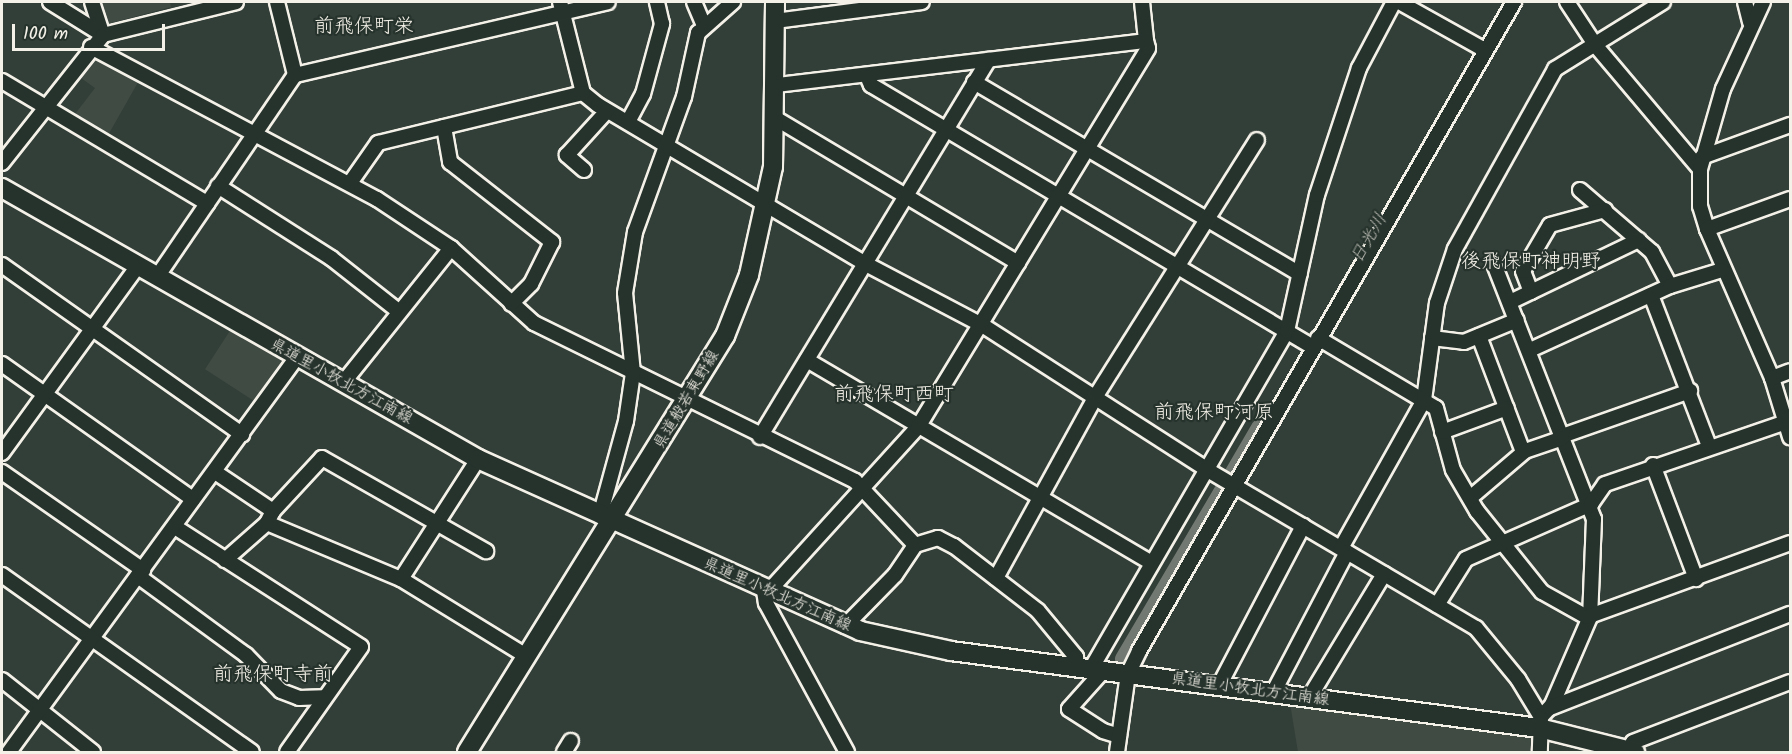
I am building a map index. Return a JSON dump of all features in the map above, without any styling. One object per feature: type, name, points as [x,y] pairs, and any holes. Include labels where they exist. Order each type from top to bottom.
[{"type":"main road","name":"県道般若東野線","points":[[467,753],[606,519],[689,400],[725,336],[749,275],[766,207],[777,85],[775,2]]},
{"type":"main road","name":"県道里小牧北方江南線","points":[[2,188],[478,459],[765,592],[845,626],[916,646],[1308,698],[1543,717],[1632,752]]},
{"type":"street","points":[[50,2],[103,34]]},
{"type":"street","points":[[92,2],[103,34]]},
{"type":"street","points":[[2,163],[45,105],[103,34],[236,2]]},
{"type":"street","points":[[277,2],[295,75]]},
{"type":"street","points":[[157,277],[295,75],[561,7],[608,2]]},
{"type":"street","points":[[628,122],[644,94],[662,24],[657,2]]},
{"type":"street","points":[[694,2],[704,26]]},
{"type":"street","points":[[606,519],[626,421],[633,373],[625,293],[635,232],[684,98],[698,33],[733,2]]},
{"type":"street","points":[[806,14],[820,2]]},
{"type":"street","points":[[775,21],[806,14],[922,2]]},
{"type":"street","points":[[847,753],[765,603],[765,592],[918,427],[982,325],[1058,192],[1148,48],[1142,2]]},
{"type":"street","points":[[1110,734],[1069,709],[1089,669],[1287,331],[1317,195],[1359,68],[1394,2]]},
{"type":"street","points":[[1400,2],[1483,48]]},
{"type":"street","points":[[1117,753],[1110,734],[1128,674],[1313,343],[1483,48],[1514,2]]},
{"type":"street","points":[[1567,2],[1596,46],[1701,163]]},
{"type":"street","points":[[1273,693],[1344,550],[1424,400],[1437,303],[1465,229],[1555,69],[1596,46],[1663,2]]},
{"type":"street","points":[[1745,2],[1750,22]]},
{"type":"street","points":[[1762,2],[1750,22],[1701,163],[1700,206],[1722,270],[1772,378],[1791,437]]},
{"type":"street","points":[[561,7],[583,93],[607,111],[667,144],[766,207],[864,263],[982,325],[1097,394],[1206,469],[1476,628],[1518,679],[1543,717]]},
{"type":"street","points":[[777,85],[1146,41]]},
{"type":"street","points":[[91,47],[350,183],[451,248],[534,323],[760,437],[820,460],[863,487],[915,545]]},
{"type":"street","points":[[760,437],[945,127],[988,60]]},
{"type":"street","points":[[867,76],[871,85],[1058,192],[1287,331],[1436,408],[1453,470],[1501,542],[1542,592],[1590,616],[1791,543]]},
{"type":"street","points":[[2,81],[207,203]]},
{"type":"street","points":[[974,82],[1208,222],[1300,274]]},
{"type":"street","points":[[350,183],[378,143],[583,93]]},
{"type":"street","points":[[584,170],[567,155],[607,111]]},
{"type":"street","points":[[775,118],[1018,263]]},
{"type":"street","points":[[1701,163],[1791,125]]},
{"type":"street","points":[[444,127],[450,162],[552,242],[531,284],[511,304]]},
{"type":"street","points":[[996,578],[1042,499],[1097,394],[1180,268],[1257,140]]},
{"type":"street","points":[[218,186],[331,258],[398,310]]},
{"type":"street","points":[[1580,190],[1652,252],[1670,286]]},
{"type":"street","points":[[1707,229],[1791,199]]},
{"type":"street","points":[[1531,292],[1523,271],[1550,225],[1605,210]]},
{"type":"street","points":[[1510,302],[1639,240]]},
{"type":"street","points":[[343,383],[398,310],[451,248]]},
{"type":"street","points":[[1494,264],[1591,504],[1590,616],[1543,717],[1540,753]]},
{"type":"street","points":[[2,265],[242,434]]},
{"type":"street","points":[[2,450],[138,266]]},
{"type":"street","points":[[1530,350],[1670,286],[1722,270]]},
{"type":"street","points":[[1651,296],[1690,391],[1709,446]]},
{"type":"street","points":[[1432,338],[1464,342],[1517,320]]},
{"type":"street","points":[[1479,336],[1523,452]]},
{"type":"street","points":[[9,753],[297,357]]},
{"type":"street","points":[[807,360],[1152,563]]},
{"type":"street","points":[[2,364],[193,499]]},
{"type":"street","points":[[1772,378],[1791,371]]},
{"type":"street","points":[[1470,498],[1523,452],[1690,391]]},
{"type":"street","points":[[1442,432],[1507,408]]},
{"type":"street","points":[[1437,605],[1466,559],[1591,504],[1605,483],[1709,446],[1786,422]]},
{"type":"street","points":[[225,560],[270,517],[322,458],[486,551]]},
{"type":"street","points":[[401,579],[478,459]]},
{"type":"street","points":[[1653,465],[1696,579]]},
{"type":"street","points":[[2,472],[140,573],[246,655],[281,691],[299,698],[324,697]]},
{"type":"street","points":[[215,472],[270,517],[401,579],[526,656]]},
{"type":"street","points":[[1219,686],[1303,526]]},
{"type":"street","points":[[175,527],[361,648],[324,697],[287,753]]},
{"type":"street","points":[[845,626],[895,575],[915,545],[938,538],[996,578],[1038,611],[1076,657],[1089,669]]},
{"type":"street","points":[[1308,698],[1384,574]]},
{"type":"street","points":[[2,575],[252,753]]},
{"type":"street","points":[[1543,717],[1791,614]]},
{"type":"street","points":[[2,680],[93,753]]},
{"type":"street","points":[[1632,752],[1633,742],[1791,682]]},
{"type":"shaded area","points":[[102,2],[170,2],[171,7],[107,24]]},
{"type":"shaded area","points":[[92,51],[141,77],[107,137],[72,118],[95,88],[74,73]]},
{"type":"shaded area","points":[[235,323],[291,359],[261,406],[205,369]]},
{"type":"shaded area","points":[[1290,703],[1534,733],[1535,752],[1298,752]]},
{"type":"waterway","name":"日光川","points":[[1232,476],[1260,428]]},
{"type":"waterway","name":"日光川","points":[[1124,659],[1226,486]]},
{"type":"district","name":"前飛保町栄","points":[[364,27]]},
{"type":"district","name":"後飛保町神明野","points":[[1531,262]]},
{"type":"district","name":"前飛保町西町","points":[[894,395]]},
{"type":"district","name":"前飛保町河原","points":[[1214,413]]},
{"type":"district","name":"前飛保町寺前","points":[[273,675]]}]
